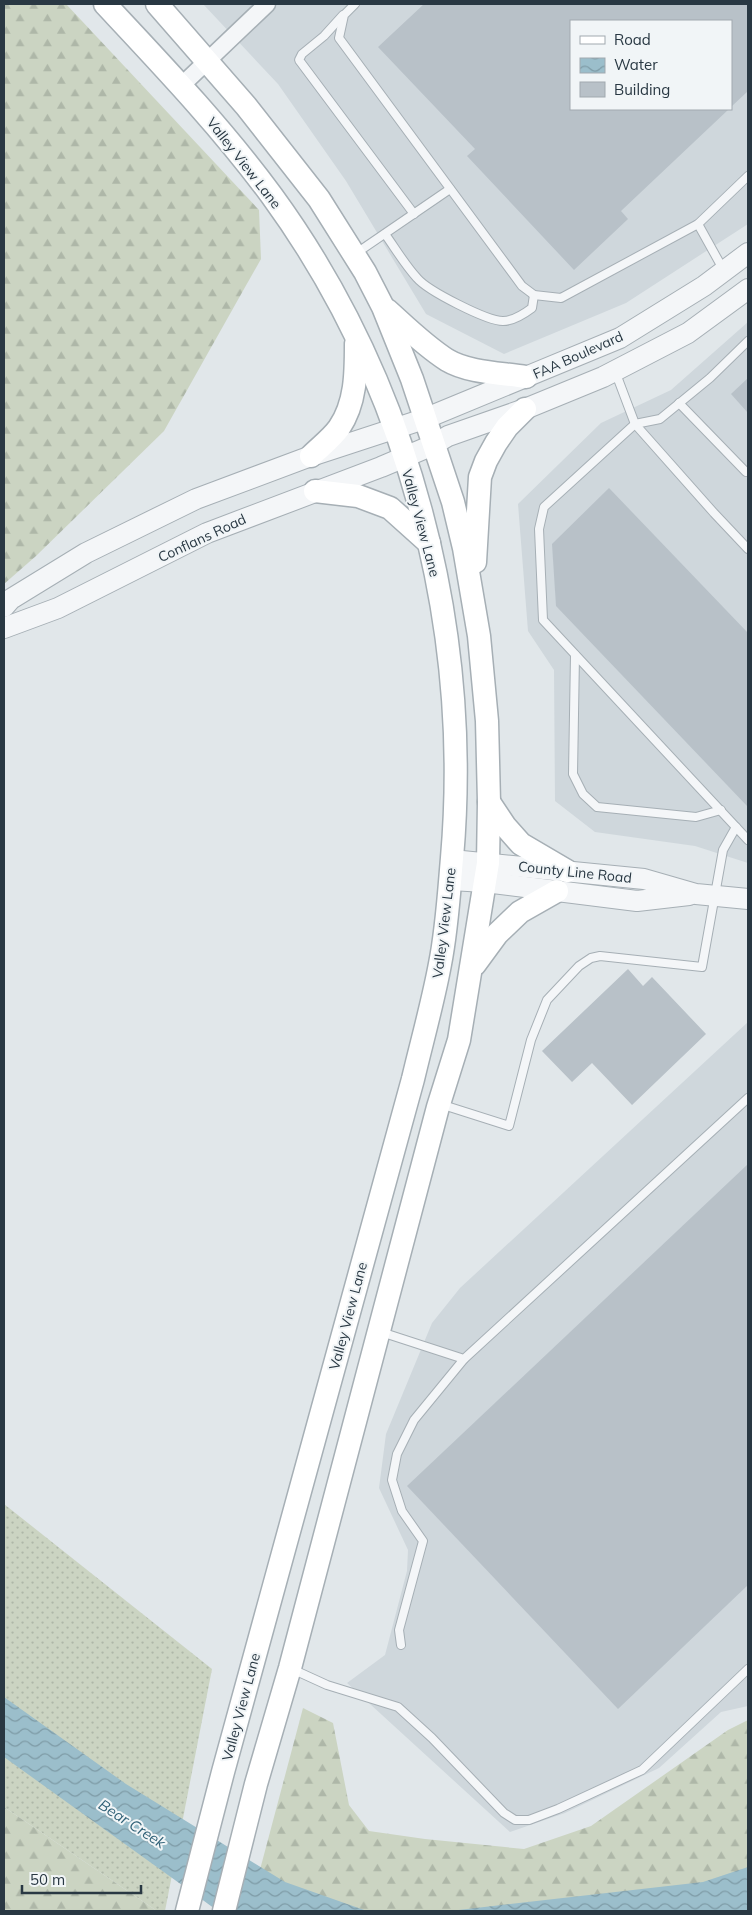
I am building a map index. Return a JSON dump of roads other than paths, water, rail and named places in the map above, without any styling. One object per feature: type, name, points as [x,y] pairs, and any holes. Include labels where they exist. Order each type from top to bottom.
[{"type":"main road","name":"Valley View Lane","points":[[105,4],[181,86],[272,196],[332,292],[356,338],[370,368],[404,457],[422,514],[447,638],[453,686],[456,782],[451,870],[441,963],[429,1016],[223,1772],[187,1911]]},
{"type":"main road","points":[[157,4],[246,106],[320,199],[355,254],[383,307],[412,379],[452,502],[464,548],[479,636],[487,721],[489,802],[486,873],[459,1040],[439,1104],[290,1668],[256,1784],[224,1911]]},
{"type":"main road","points":[[383,307],[416,336],[448,360],[472,369],[526,378]]},
{"type":"main road","points":[[311,456],[339,428],[352,400],[356,374],[356,338]]},
{"type":"main road","points":[[473,596],[480,477],[496,443],[507,427],[525,409]]},
{"type":"main road","points":[[315,491],[358,496],[390,508],[429,543]]},
{"type":"main road","points":[[489,802],[505,826],[521,844],[567,871]]},
{"type":"main road","points":[[472,968],[497,934],[520,912],[557,891]]},
{"type":"main road","points":[[346,1325],[380,1331]]},
{"type":"street","points":[[181,86],[207,62],[260,6]]},
{"type":"street","name":"FAA Boulevard","points":[[393,428],[424,419],[620,338],[704,286],[748,253]]},
{"type":"street","name":"FAA Boulevard","points":[[404,457],[433,445],[448,436],[525,409],[615,371],[688,333],[748,289]]},
{"type":"street","points":[[4,606],[11,599],[86,553],[196,499],[393,428]]},
{"type":"street","name":"Conflans Road","points":[[4,628],[58,608],[207,533],[404,457]]},
{"type":"street","name":"County Line Road","points":[[451,870],[486,873],[567,871],[644,879],[705,895],[748,899]]},
{"type":"street","name":"County Line Road","points":[[486,873],[557,891],[637,902],[705,895]]},
{"type":"lane","points":[[356,4],[324,36],[302,54],[299,60],[414,214]]},
{"type":"lane","points":[[344,15],[339,38],[522,286],[534,295],[561,298],[698,224],[748,176]]},
{"type":"lane","points":[[355,254],[450,189]]},
{"type":"lane","points":[[698,224],[724,271]]},
{"type":"lane","points":[[385,234],[418,279],[476,313],[507,321],[532,308],[534,295]]},
{"type":"lane","points":[[748,341],[710,378],[660,419],[635,424],[544,507],[539,529],[542,620],[748,840]]},
{"type":"lane","points":[[615,371],[635,424],[748,549]]},
{"type":"lane","points":[[679,403],[746,472]]},
{"type":"lane","points":[[575,655],[573,774],[583,794],[597,808],[696,817],[721,810]]},
{"type":"lane","points":[[439,1104],[509,1126],[531,1040],[547,1000],[563,981],[591,958],[600,956],[702,967],[705,895],[723,850],[736,827]]},
{"type":"lane","points":[[401,1644],[399,1630],[423,1541],[402,1512],[392,1480],[397,1454],[414,1420],[464,1359],[748,1098]]},
{"type":"lane","points":[[380,1331],[464,1359]]},
{"type":"lane","points":[[290,1668],[328,1684],[398,1707],[432,1738],[504,1813],[515,1820],[529,1820],[558,1809],[642,1770],[748,1670]]},
{"type":"water","name":"Bear Creek","points":[[4,1697],[126,1784],[285,1882],[367,1911],[218,1911],[4,1757]]},
{"type":"water","points":[[748,1867],[748,1911],[450,1911],[703,1882]]}]
